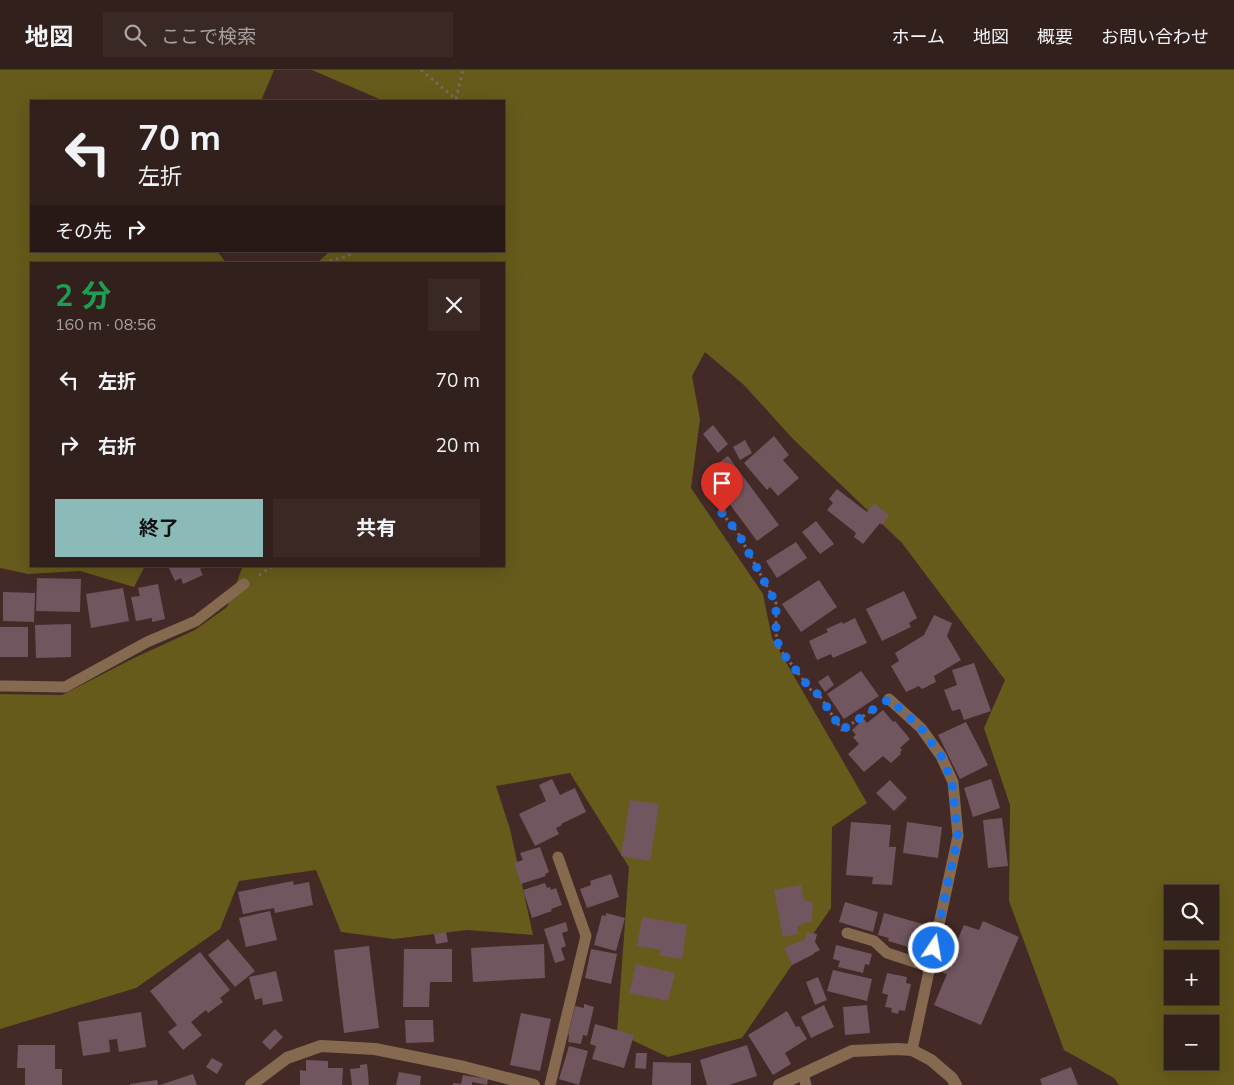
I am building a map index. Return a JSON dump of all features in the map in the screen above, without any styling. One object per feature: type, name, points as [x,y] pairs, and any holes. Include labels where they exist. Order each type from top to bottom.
[{"type":"street","points":[[251,1085],[287,1058],[321,1046],[375,1049],[464,1067],[534,1085]]},
{"type":"street","points":[[779,1085],[804,1079],[852,1051],[897,1049],[912,1050],[931,1060],[952,1078],[956,1085]]},
{"type":"lane","points":[[0,686],[64,687],[147,642],[196,621],[244,584]]},
{"type":"lane","points":[[889,699],[921,728],[941,756],[952,782],[958,836],[912,1050]]},
{"type":"lane","points":[[550,1085],[586,936],[558,857]]},
{"type":"lane","points":[[847,933],[874,941],[887,953],[930,967]]},
{"type":"path","points":[[421,70],[456,100],[463,70]]},
{"type":"path","points":[[325,262],[348,256],[353,252]]},
{"type":"path","points":[[722,513],[738,533],[776,603],[776,633],[779,648],[811,690],[819,695],[842,730],[889,699]]},
{"type":"shaded area","points":[[0,70],[274,70],[261,100],[30,100],[30,252],[218,252],[225,262],[30,262],[30,567],[144,567],[134,587],[80,571],[28,574],[0,568]]},
{"type":"shaded area","points":[[312,70],[1234,70],[1234,1085],[1119,1085],[1114,1078],[1064,1050],[1009,901],[1010,805],[984,728],[1005,680],[902,543],[793,439],[744,385],[705,352],[692,376],[700,419],[691,488],[763,594],[772,638],[867,803],[832,827],[831,908],[742,1038],[668,1057],[617,1033],[629,867],[570,773],[496,786],[510,829],[533,935],[467,930],[394,939],[341,932],[316,870],[239,881],[220,929],[136,988],[0,1029],[0,694],[62,695],[134,658],[195,630],[227,607],[243,567],[505,567],[505,262],[318,262],[329,252],[505,252],[505,100],[382,100]]},
{"type":"building","points":[[713,425],[728,444],[718,453],[703,434]]},
{"type":"building","points":[[774,436],[789,455],[783,460],[799,478],[778,496],[770,487],[767,490],[744,463]]},
{"type":"building","points":[[745,440],[752,453],[740,460],[733,447]]},
{"type":"building","points":[[728,456],[779,525],[757,541],[706,472]]},
{"type":"building","points":[[837,489],[867,512],[874,503],[889,515],[863,544],[854,537],[856,533],[827,510],[833,503],[829,499]]},
{"type":"building","points":[[816,521],[834,544],[820,554],[802,532]]},
{"type":"building","points":[[796,542],[807,558],[777,578],[766,561]]},
{"type":"building","points":[[168,567],[203,567],[200,569],[203,575],[183,584],[181,578],[175,581]]},
{"type":"building","points":[[37,578],[81,579],[80,612],[36,611]]},
{"type":"building","points":[[819,580],[837,607],[801,632],[782,604]]},
{"type":"building","points":[[158,584],[165,619],[152,622],[152,618],[136,621],[131,597],[140,596],[138,588]]},
{"type":"building","points":[[123,588],[129,621],[91,628],[86,594]]},
{"type":"building","points":[[904,591],[917,618],[909,623],[911,627],[882,641],[866,609]]},
{"type":"building","points":[[3,592],[35,593],[34,622],[3,621]]},
{"type":"building","points":[[934,615],[952,623],[947,636],[961,660],[934,676],[936,682],[922,689],[919,686],[906,692],[891,666],[899,661],[895,653],[924,635]]},
{"type":"building","points":[[855,618],[867,643],[833,658],[831,654],[817,660],[809,641],[828,632],[826,629]]},
{"type":"building","points":[[71,624],[71,657],[36,658],[35,625]]},
{"type":"building","points":[[0,627],[28,627],[28,657],[0,657]]},
{"type":"building","points":[[974,663],[991,711],[964,720],[960,709],[952,711],[944,690],[957,685],[952,670]]},
{"type":"building","points":[[861,671],[879,696],[844,719],[827,694]]},
{"type":"building","points":[[828,675],[834,685],[825,692],[818,682]]},
{"type":"building","points":[[883,710],[910,739],[900,748],[902,750],[901,754],[891,763],[883,756],[864,772],[848,754],[859,744],[853,737],[856,735],[852,730],[864,719],[867,723]]},
{"type":"building","points":[[966,722],[988,765],[960,779],[938,735]]},
{"type":"building","points":[[552,779],[560,795],[575,788],[586,812],[561,824],[556,828],[559,834],[535,846],[519,814],[546,801],[539,785]]},
{"type":"building","points":[[991,779],[1000,808],[973,817],[964,788]]},
{"type":"building","points":[[890,780],[907,798],[894,811],[876,793]]},
{"type":"building","points":[[630,800],[659,804],[650,861],[621,856]]},
{"type":"building","points":[[1002,818],[1008,866],[988,868],[983,820]]},
{"type":"building","points":[[851,822],[891,825],[889,847],[896,847],[892,885],[872,884],[873,877],[846,875]]},
{"type":"building","points":[[907,822],[942,827],[938,858],[903,853]]},
{"type":"building","points":[[540,847],[549,872],[545,874],[546,876],[521,884],[514,863],[523,860],[520,853]]},
{"type":"building","points":[[611,874],[619,897],[587,908],[580,889],[591,885],[590,881]]},
{"type":"building","points":[[293,881],[294,885],[309,882],[313,905],[275,913],[274,908],[243,914],[238,892]]},
{"type":"building","points":[[545,883],[547,888],[550,887],[551,890],[556,888],[562,905],[551,909],[552,911],[532,918],[523,890]]},
{"type":"building","points":[[801,885],[804,900],[813,903],[812,922],[797,926],[798,934],[783,937],[774,890]]},
{"type":"building","points":[[845,902],[878,912],[873,932],[839,922]]},
{"type":"building","points":[[270,911],[277,940],[246,947],[239,918]]},
{"type":"building","points":[[606,913],[625,918],[616,951],[594,945],[602,915],[606,916]]},
{"type":"building","points":[[884,913],[926,925],[919,950],[888,941],[889,938],[878,935]]},
{"type":"building","points":[[642,917],[687,925],[682,959],[659,955],[661,950],[637,946]]},
{"type":"building","points":[[983,921],[1019,937],[981,1025],[934,1005],[947,974],[943,973],[964,925],[979,930]]},
{"type":"building","points":[[566,922],[568,931],[562,933],[566,946],[561,948],[565,960],[555,963],[544,929]]},
{"type":"building","points":[[446,932],[448,942],[436,944],[434,934]]},
{"type":"building","points":[[807,932],[817,934],[815,942],[820,950],[792,965],[784,948],[805,939]]},
{"type":"building","points":[[228,939],[255,971],[235,987],[208,955]]},
{"type":"building","points":[[544,944],[545,978],[473,982],[471,948]]},
{"type":"building","points":[[836,945],[872,954],[869,965],[865,964],[863,973],[838,967],[840,961],[833,959]]},
{"type":"building","points":[[369,946],[379,1028],[344,1033],[334,950]]},
{"type":"building","points":[[404,949],[452,949],[452,982],[430,982],[429,1007],[403,1007]]},
{"type":"building","points":[[591,949],[617,954],[611,984],[585,978]]},
{"type":"building","points":[[200,952],[230,990],[220,998],[223,1002],[208,1013],[206,1010],[191,1022],[202,1035],[183,1050],[168,1032],[177,1025],[150,991]]},
{"type":"building","points":[[636,964],[675,973],[668,1001],[629,993]]},
{"type":"building","points":[[833,970],[872,979],[867,1001],[827,991]]},
{"type":"building","points":[[276,971],[283,1001],[263,1005],[262,998],[255,1000],[249,977]]},
{"type":"building","points":[[887,973],[907,977],[906,983],[911,984],[905,1011],[899,1010],[898,1014],[891,1012],[892,1008],[885,1007],[888,995],[882,993]]},
{"type":"building","points":[[818,977],[827,1000],[815,1005],[806,982]]},
{"type":"building","points":[[584,1004],[594,1007],[587,1036],[583,1035],[581,1044],[568,1042],[575,1006],[584,1008]]},
{"type":"building","points":[[824,1005],[834,1027],[811,1038],[801,1017]]},
{"type":"building","points":[[867,1005],[870,1033],[845,1035],[843,1007]]},
{"type":"building","points":[[787,1011],[796,1027],[799,1026],[807,1039],[785,1053],[791,1064],[773,1075],[748,1035]]},
{"type":"building","points":[[141,1012],[146,1047],[119,1052],[117,1039],[109,1040],[110,1052],[83,1056],[78,1022]]},
{"type":"building","points":[[521,1013],[551,1019],[540,1071],[510,1065]]},
{"type":"building","points":[[405,1020],[433,1020],[434,1042],[406,1043]]},
{"type":"building","points":[[595,1024],[634,1035],[624,1068],[592,1059],[596,1046],[590,1044]]},
{"type":"building","points":[[275,1029],[283,1037],[270,1050],[262,1042]]},
{"type":"building","points":[[18,1045],[55,1045],[55,1069],[62,1069],[62,1085],[25,1085],[25,1068],[17,1068]]},
{"type":"building","points":[[747,1045],[757,1076],[729,1085],[707,1085],[700,1060]]},
{"type":"building","points":[[569,1046],[588,1051],[579,1085],[559,1079]]},
{"type":"building","points":[[636,1053],[647,1053],[646,1069],[635,1068]]},
{"type":"building","points":[[212,1058],[223,1064],[217,1074],[206,1067]]},
{"type":"building","points":[[306,1060],[328,1061],[328,1068],[343,1068],[342,1085],[300,1085],[300,1070],[306,1071]]},
{"type":"building","points":[[653,1062],[691,1063],[691,1085],[652,1085]]},
{"type":"building","points":[[367,1064],[369,1085],[352,1085],[350,1069],[360,1068],[360,1065]]},
{"type":"building","points":[[1071,1067],[1078,1085],[1042,1085],[1040,1079]]},
{"type":"building","points":[[399,1072],[421,1076],[420,1085],[396,1085]]},
{"type":"building","points":[[193,1074],[197,1085],[160,1085]]},
{"type":"building","points":[[463,1075],[488,1079],[487,1085],[472,1082],[472,1085],[453,1085],[453,1083],[461,1084]]},
{"type":"building","points":[[157,1080],[158,1085],[130,1085],[130,1084]]},
{"type":"route","points":[[722,513],[738,533],[776,603],[776,633],[779,648],[811,690],[819,695],[842,730],[889,699],[921,728],[941,756],[952,782],[958,836],[934,948]]}]
